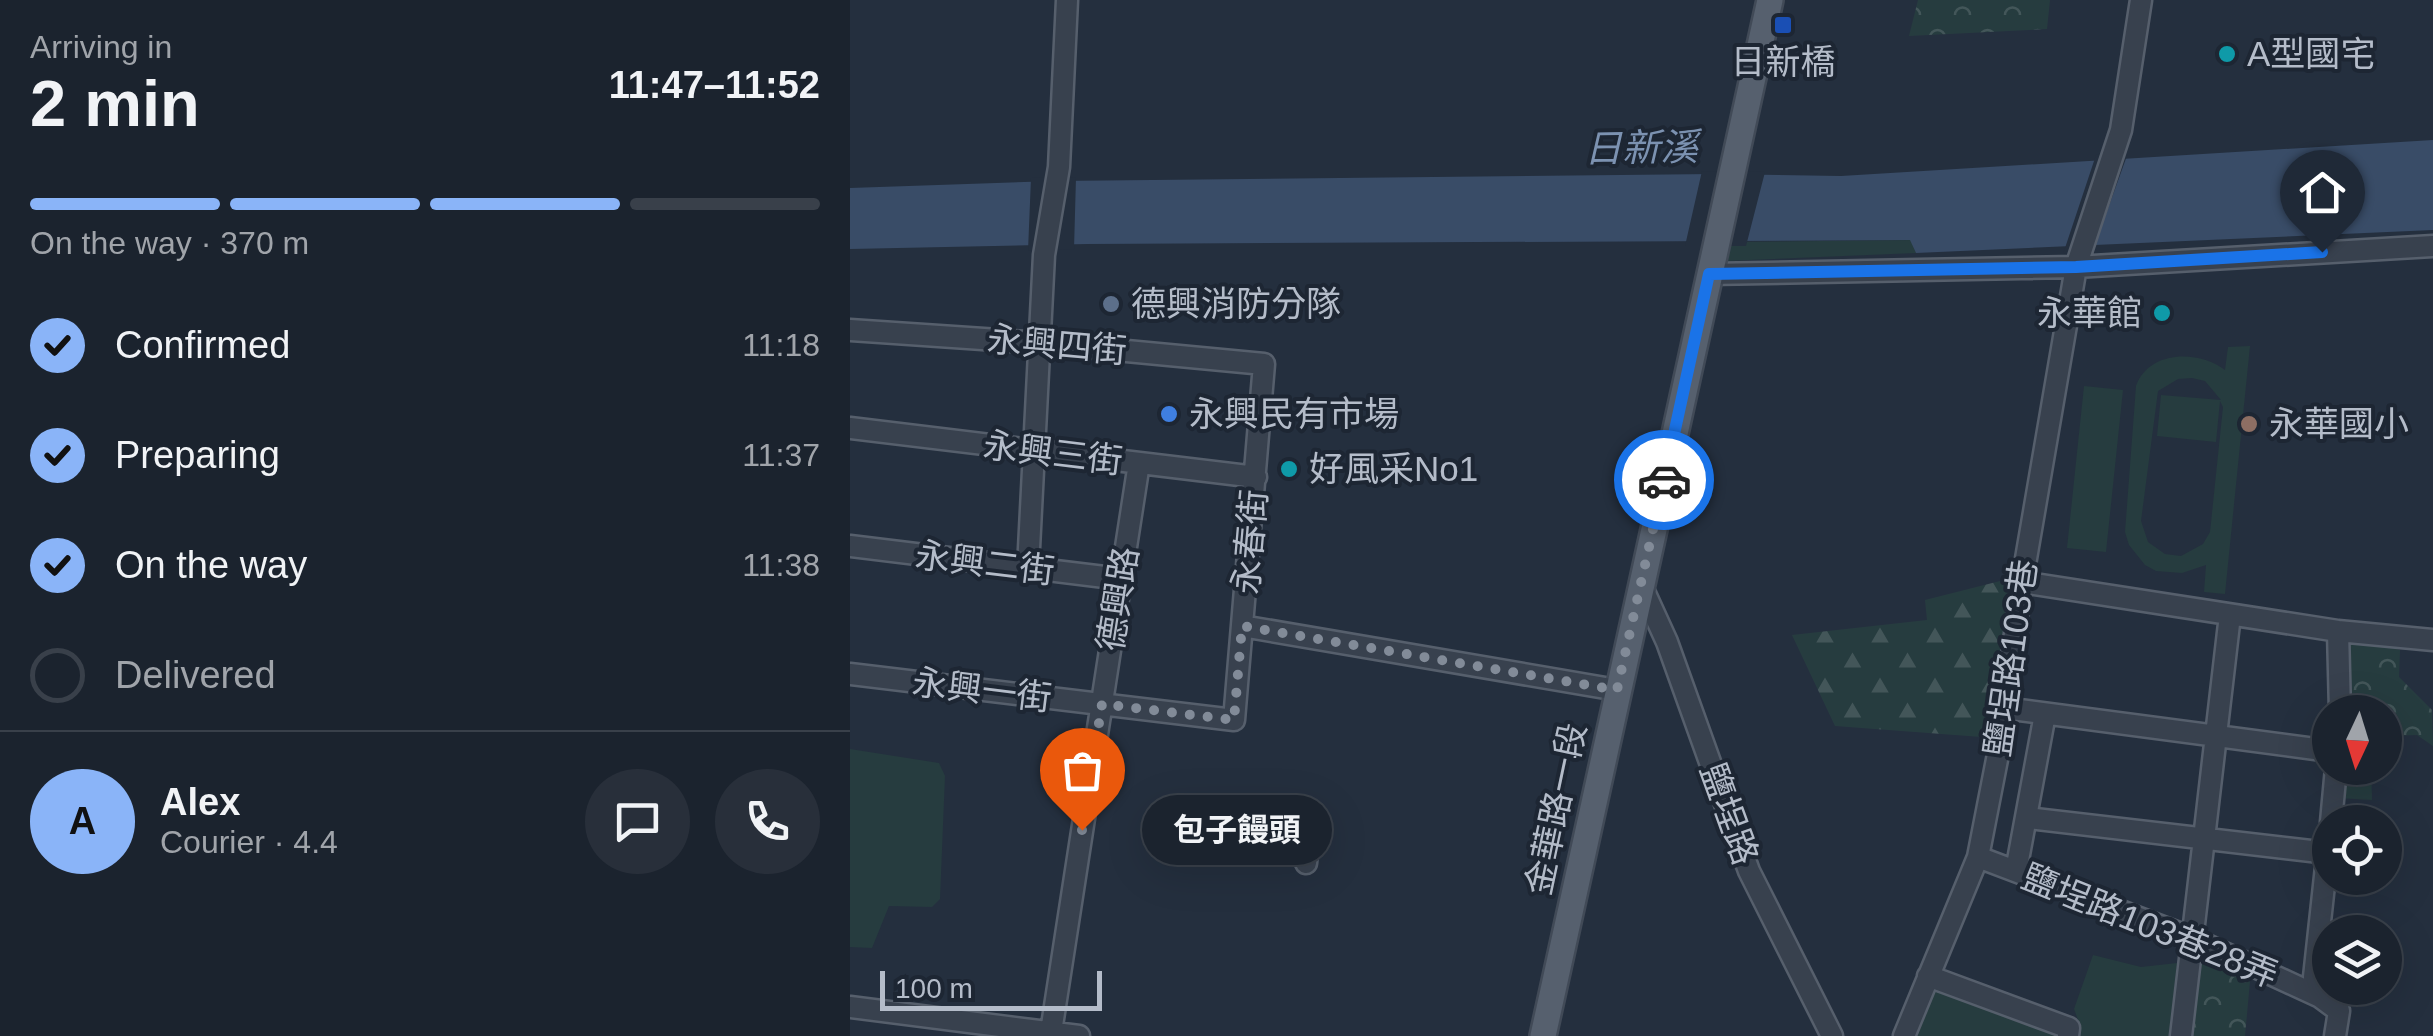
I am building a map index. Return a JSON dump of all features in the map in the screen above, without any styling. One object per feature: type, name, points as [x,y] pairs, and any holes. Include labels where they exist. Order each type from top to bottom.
[{"type":"main road","name":"金華路一段","points":[[1543,1036],[1770,0]]},
{"type":"street","points":[[1028,568],[1046,248],[1059,166],[1067,0]]},
{"type":"street","name":"鹽埕路103巷","points":[[1904,1036],[1978,857],[2078,262],[2121,130],[2141,0]]},
{"type":"street","points":[[1709,274],[2433,246]]},
{"type":"street","name":"永興四街","points":[[850,330],[1264,364]]},
{"type":"street","name":"永春街","points":[[1234,720],[1264,364]]},
{"type":"street","name":"永興三街","points":[[850,428],[1256,476]]},
{"type":"street","name":"德興路","points":[[1051,1032],[1139,463]]},
{"type":"street","name":"永興二街","points":[[850,546],[1121,579]]},
{"type":"street","points":[[2022,582],[2338,632],[2433,640]]},
{"type":"street","name":"鹽埕路","points":[[1641,585],[1667,642],[1749,870],[1832,1036]]},
{"type":"street","points":[[2181,1036],[2230,616]]},
{"type":"street","points":[[1242,626],[1617,690]]},
{"type":"street","points":[[2338,632],[2340,695]]},
{"type":"street","name":"永興一街","points":[[850,674],[1234,720]]},
{"type":"street","points":[[2004,708],[2312,748]]},
{"type":"street","name":"鹽埕路103巷","points":[[2016,871],[2044,714]]},
{"type":"street","points":[[2028,818],[2312,850]]},
{"type":"street","points":[[1303,819],[1310,824],[1306,862]]},
{"type":"street","name":"鹽埕路103巷28弄","points":[[1978,857],[2192,938],[2312,993]]},
{"type":"street","points":[[1928,976],[2069,1028],[2068,1036]]},
{"type":"street","points":[[2331,1005],[2339,1011],[2335,1036]]},
{"type":"street","points":[[850,1008],[1079,1036]]},
{"type":"green space","points":[[1918,0],[2050,0],[2047,29],[1909,36]]},
{"type":"green space","points":[[1911,240],[1916,253],[1725,261],[1728,242]]},
{"type":"green space","points":[[2250,346],[2225,594],[2204,592],[2206,565],[2182,573],[2156,571],[2145,565],[2129,545],[2125,532],[2136,386],[2142,374],[2163,360],[2176,357],[2202,359],[2225,370],[2228,347]],"holes":[[[2178,379],[2205,381],[2221,400],[2161,395],[2157,436],[2216,442],[2220,401],[2223,407],[2210,532],[2203,544],[2181,556],[2165,554],[2148,542],[2141,521],[2158,391]]]},
{"type":"green space","points":[[2084,386],[2123,390],[2106,552],[2067,548]]},
{"type":"green space","points":[[2012,578],[1995,738],[1835,726],[1792,635],[1927,620],[1925,600]]},
{"type":"green space","points":[[2347,637],[2400,650],[2399,677],[2432,710],[2433,746],[2417,735],[2402,735],[2402,695],[2345,695]]},
{"type":"green space","points":[[850,749],[939,763],[945,776],[940,899],[932,907],[889,906],[872,948],[850,947]]},
{"type":"green space","points":[[2339,785],[2372,785],[2372,800],[2338,798]]},
{"type":"green space","points":[[2196,953],[2250,981],[2245,1036],[2186,1036]]},
{"type":"green space","points":[[2093,955],[2141,967],[2177,963],[2169,1036],[2079,1036],[2081,1028],[2074,1009]]},
{"type":"green space","points":[[1929,981],[2058,1033],[2057,1036],[1913,1036]]},
{"type":"water","points":[[2433,140],[2433,230],[1916,253],[1910,240],[850,249],[850,188],[1056,181],[1841,176]]},
{"type":"pier","points":[[2128,153],[2092,253],[2063,254],[2096,155]]},
{"type":"pier","name":"日新橋","points":[[1702,171],[1765,172],[1746,246],[1685,246]]},
{"type":"pier","points":[[1076,177],[1074,249],[1028,251],[1031,178]]},
{"type":"way so far","points":[[1082,830],[1102,704],[1234,720],[1242,626],[1617,690],[1664,480]]},
{"type":"place","name":"日新橋","points":[[1783,25]]},
{"type":"place","name":"A型國宅","points":[[2227,54]]},
{"type":"place","name":"德興消防分隊","points":[[1111,304]]},
{"type":"place","name":"永華館","points":[[2162,313]]},
{"type":"place","name":"永興民有市場","points":[[1169,414]]},
{"type":"place","name":"永華國小","points":[[2249,424]]},
{"type":"place","name":"好風采No1","points":[[1289,469]]},
{"type":"place","name":"包子饅頭","points":[[1082,830]]},
{"type":"route","points":[[1664,480],[1709,274],[2076,267],[2322,252]]},
{"type":"water label","name":"日新溪","points":[[1641,148]]}]
